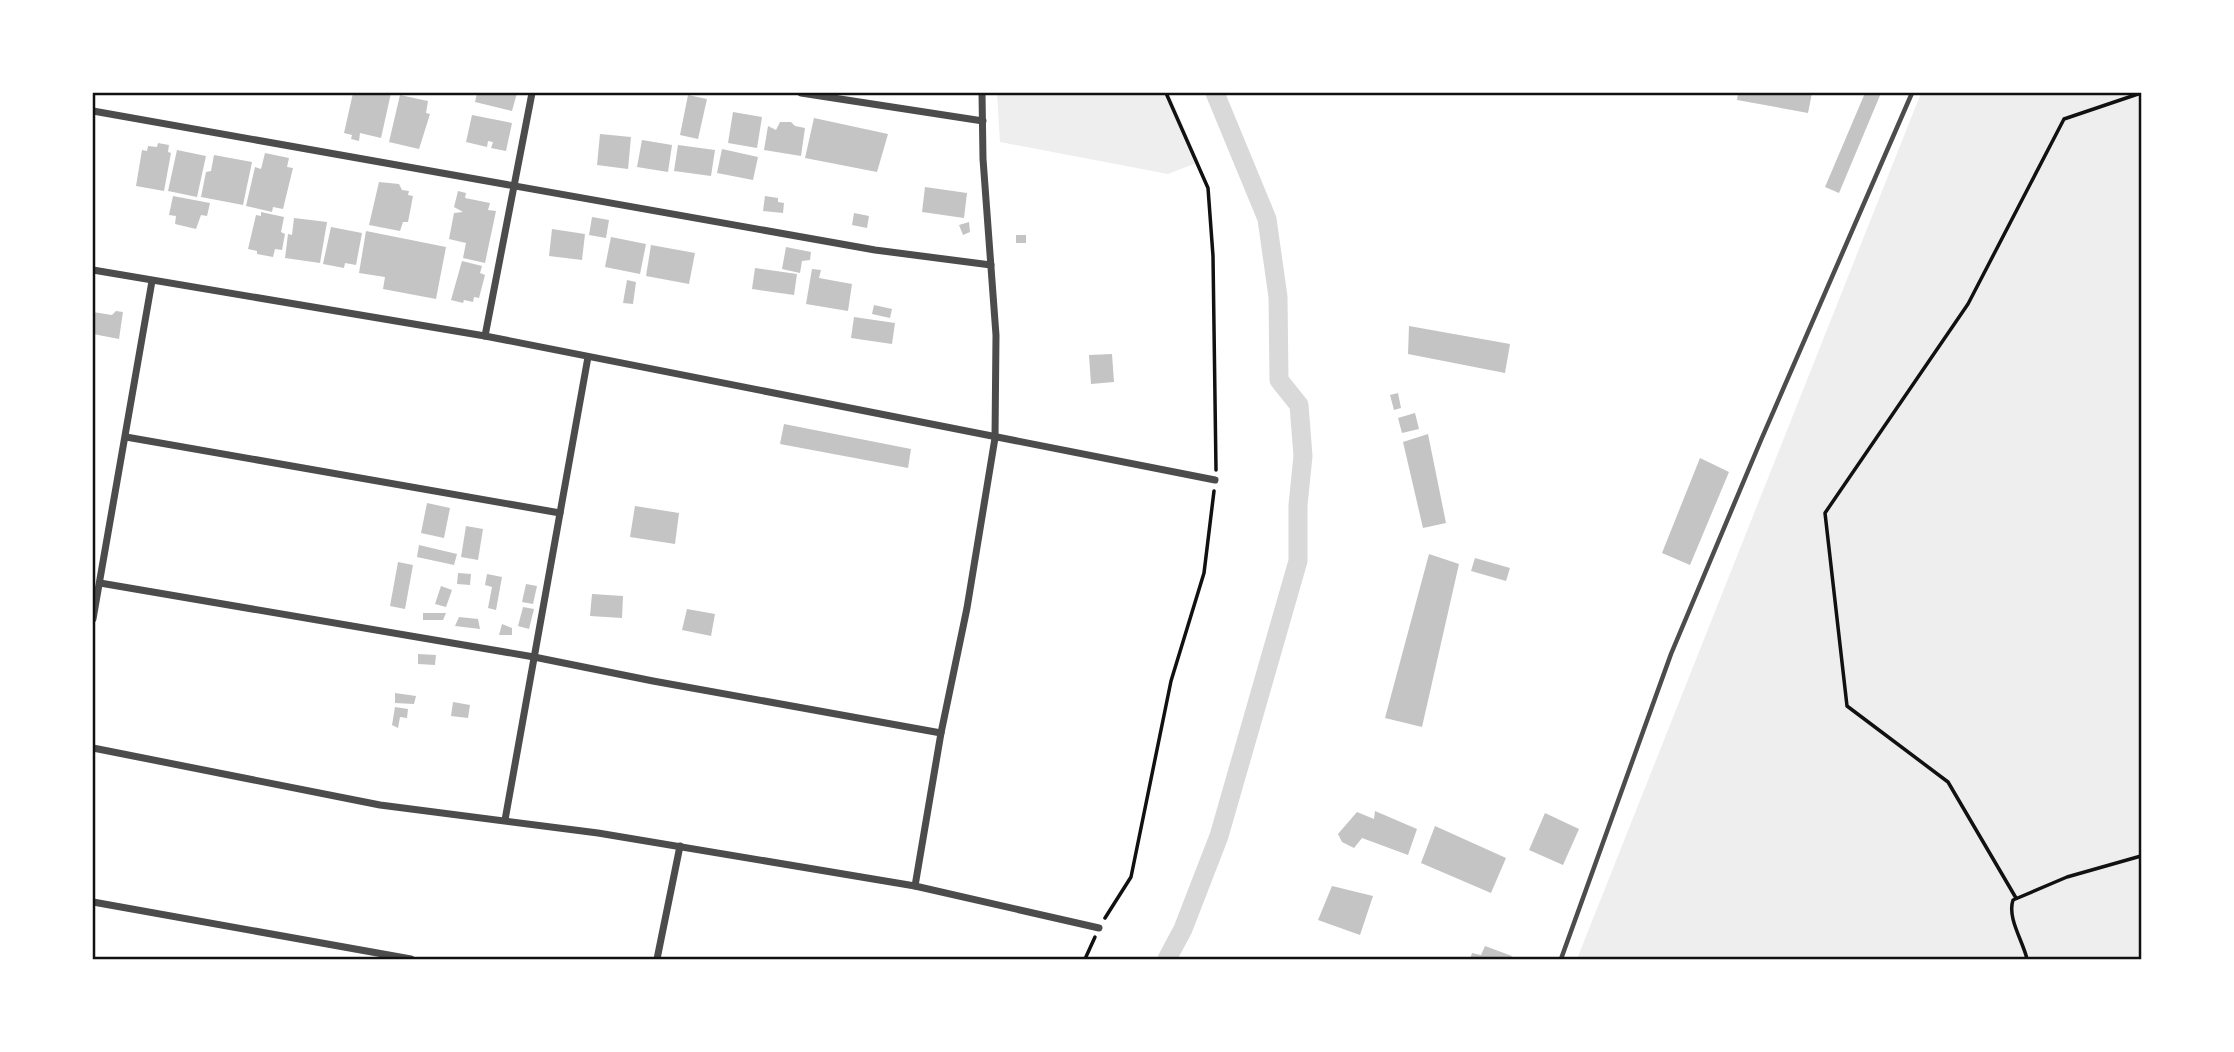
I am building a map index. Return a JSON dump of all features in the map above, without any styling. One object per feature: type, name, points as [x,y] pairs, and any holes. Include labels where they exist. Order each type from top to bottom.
[{"type":"street","points":[[485,336],[532,93]]},
{"type":"street","points":[[801,93],[983,121]]},
{"type":"street","points":[[915,886],[995,438],[996,358],[983,159],[982,93]]},
{"type":"street","points":[[93,111],[875,250],[991,265]]},
{"type":"street","points":[[93,270],[485,336],[1215,480]]},
{"type":"street","points":[[93,619],[152,281]]},
{"type":"street","points":[[505,820],[588,357]]},
{"type":"street","points":[[126,437],[560,513]]},
{"type":"street","points":[[100,583],[534,657],[941,733]]},
{"type":"street","points":[[93,748],[380,805],[680,846],[755,861],[915,886],[1099,928]]},
{"type":"street","points":[[657,959],[680,846]]},
{"type":"street","points":[[93,902],[411,959]]},
{"type":"lane","points":[[1561,959],[1671,654],[1766,427],[1912,93]]},
{"type":"path","points":[[1085,959],[1099,928],[1131,877],[1171,681],[1204,573],[1215,480],[1217,458],[1213,256],[1208,188],[1166,93]]},
{"type":"path","points":[[2016,898],[1948,782],[1847,706],[1825,513],[1968,304],[2064,119],[2141,93]]},
{"type":"path","points":[[2027,959],[2013,917],[2011,903],[2016,898],[2067,877],[2141,856]]},
{"type":"shaded area","points":[[997,93],[1169,93],[1199,162],[1168,174],[1000,142]]},
{"type":"shaded area","points":[[1921,93],[2141,93],[2141,959],[1577,959]]},
{"type":"building","points":[[353,93],[391,93],[381,138],[360,133],[359,141],[344,133]]},
{"type":"building","points":[[477,93],[517,93],[512,111],[475,102]]},
{"type":"building","points":[[1738,93],[1812,93],[1808,113],[1737,100]]},
{"type":"building","points":[[1865,93],[1881,93],[1839,193],[1825,187]]},
{"type":"building","points":[[400,95],[428,101],[426,113],[430,114],[419,149],[389,142]]},
{"type":"building","points":[[688,95],[707,99],[698,139],[680,135]]},
{"type":"building","points":[[733,112],[762,117],[757,148],[728,143]]},
{"type":"building","points":[[472,115],[512,123],[506,151],[491,148],[493,142],[488,141],[487,147],[466,142]]},
{"type":"building","points":[[814,118],[888,134],[877,172],[805,158]]},
{"type":"building","points":[[780,122],[791,122],[795,126],[805,128],[801,156],[764,150],[768,126],[776,130]]},
{"type":"building","points":[[600,134],[631,137],[628,169],[597,165]]},
{"type":"building","points":[[642,140],[672,145],[668,172],[637,167]]},
{"type":"building","points":[[158,143],[169,145],[168,152],[171,153],[164,191],[136,186],[142,150],[147,151],[148,146],[157,147]]},
{"type":"building","points":[[678,145],[715,150],[711,176],[674,171]]},
{"type":"building","points":[[722,149],[758,157],[753,180],[717,173]]},
{"type":"building","points":[[177,150],[206,156],[197,197],[168,191]]},
{"type":"building","points":[[265,153],[289,158],[287,167],[293,168],[283,209],[273,207],[272,212],[246,206],[255,167],[261,169]]},
{"type":"building","points":[[214,155],[252,162],[243,205],[201,197],[206,172],[211,171]]},
{"type":"building","points":[[379,182],[399,184],[402,190],[409,191],[408,195],[413,196],[408,222],[403,222],[400,231],[369,225]]},
{"type":"building","points":[[925,187],[967,193],[964,218],[922,212]]},
{"type":"building","points":[[458,191],[466,193],[465,198],[490,203],[488,210],[496,211],[485,263],[463,258],[466,243],[449,239],[454,213],[463,212],[454,207]]},
{"type":"building","points":[[173,196],[210,203],[207,216],[201,215],[196,229],[175,224],[176,216],[169,215]]},
{"type":"building","points":[[765,196],[778,198],[778,202],[784,203],[783,213],[763,211]]},
{"type":"building","points":[[261,212],[284,217],[282,250],[275,249],[273,257],[248,249],[256,215],[261,216]]},
{"type":"building","points":[[854,213],[869,216],[867,228],[852,225]]},
{"type":"building","points":[[592,217],[609,220],[606,238],[589,235]]},
{"type":"building","points":[[294,218],[327,222],[320,263],[285,258],[288,234],[292,235]]},
{"type":"building","points":[[969,222],[970,232],[963,235],[959,225]]},
{"type":"building","points":[[331,227],[362,233],[356,265],[345,263],[344,268],[323,264]]},
{"type":"building","points":[[552,229],[585,234],[582,260],[549,256]]},
{"type":"building","points":[[366,231],[446,247],[436,299],[383,289],[385,277],[359,273]]},
{"type":"building","points":[[1016,235],[1026,235],[1026,243],[1016,243]]},
{"type":"building","points":[[611,237],[646,244],[640,274],[605,267]]},
{"type":"building","points":[[651,245],[695,253],[689,284],[646,276]]},
{"type":"building","points":[[786,247],[811,252],[810,260],[802,261],[800,273],[782,269]]},
{"type":"building","points":[[462,261],[482,266],[480,273],[485,275],[479,298],[474,297],[473,302],[451,300]]},
{"type":"building","points":[[755,268],[797,274],[794,295],[752,289]]},
{"type":"building","points":[[812,269],[821,270],[819,278],[852,284],[848,311],[806,304]]},
{"type":"building","points":[[627,280],[636,282],[633,304],[623,303]]},
{"type":"building","points":[[874,305],[892,309],[890,318],[872,314]]},
{"type":"building","points":[[116,311],[123,312],[119,339],[93,334],[93,312],[112,315]]},
{"type":"building","points":[[854,317],[895,323],[892,344],[851,338]]},
{"type":"building","points":[[1409,326],[1510,344],[1505,373],[1408,354]]},
{"type":"building","points":[[1112,354],[1114,382],[1091,384],[1089,355]]},
{"type":"building","points":[[1398,393],[1401,408],[1394,410],[1390,395]]},
{"type":"building","points":[[1415,413],[1419,429],[1402,433],[1398,418]]},
{"type":"building","points":[[784,424],[911,449],[908,468],[780,444]]},
{"type":"building","points":[[1428,434],[1446,523],[1423,528],[1403,442]]},
{"type":"building","points":[[1700,458],[1729,472],[1690,565],[1662,553]]},
{"type":"building","points":[[427,503],[450,508],[444,538],[421,533]]},
{"type":"building","points":[[635,506],[679,513],[675,544],[630,537]]},
{"type":"building","points":[[466,526],[483,529],[478,560],[461,557]]},
{"type":"building","points":[[419,545],[457,554],[454,565],[417,557]]},
{"type":"building","points":[[1429,554],[1459,564],[1422,727],[1385,718]]},
{"type":"building","points":[[1475,558],[1510,568],[1506,581],[1471,571]]},
{"type":"building","points":[[398,562],[413,565],[405,609],[390,606]]},
{"type":"building","points":[[458,573],[471,574],[470,585],[457,584]]},
{"type":"building","points":[[487,574],[502,577],[496,610],[488,608],[492,587],[485,585]]},
{"type":"building","points":[[526,584],[537,586],[533,604],[522,602]]},
{"type":"building","points":[[441,586],[452,590],[446,607],[435,604]]},
{"type":"building","points":[[592,594],[623,596],[622,618],[590,616]]},
{"type":"building","points":[[523,607],[534,609],[529,629],[518,626]]},
{"type":"building","points":[[687,609],[715,614],[711,636],[682,630]]},
{"type":"building","points":[[423,613],[446,613],[443,620],[423,620]]},
{"type":"building","points":[[459,617],[478,619],[480,629],[455,626]]},
{"type":"building","points":[[502,624],[512,628],[512,635],[499,635]]},
{"type":"building","points":[[418,654],[436,655],[435,665],[418,664]]},
{"type":"building","points":[[395,693],[416,696],[414,704],[395,703]]},
{"type":"building","points":[[453,702],[470,705],[468,718],[451,716]]},
{"type":"building","points":[[395,707],[408,709],[407,718],[400,717],[398,728],[392,725]]},
{"type":"building","points":[[1375,811],[1417,829],[1408,855],[1362,838],[1354,848],[1342,842],[1338,834],[1357,812],[1374,819]]},
{"type":"building","points":[[1545,813],[1579,829],[1563,865],[1529,850]]},
{"type":"building","points":[[1435,826],[1506,858],[1491,893],[1421,863]]},
{"type":"building","points":[[1332,886],[1373,896],[1360,935],[1318,920]]},
{"type":"building","points":[[1485,946],[1512,956],[1510,959],[1470,959],[1472,953],[1481,955]]},
{"type":"waterway","points":[[1167,959],[1183,929],[1219,836],[1298,561],[1298,505],[1303,456],[1299,405],[1279,380],[1278,297],[1267,219],[1215,93]]}]
